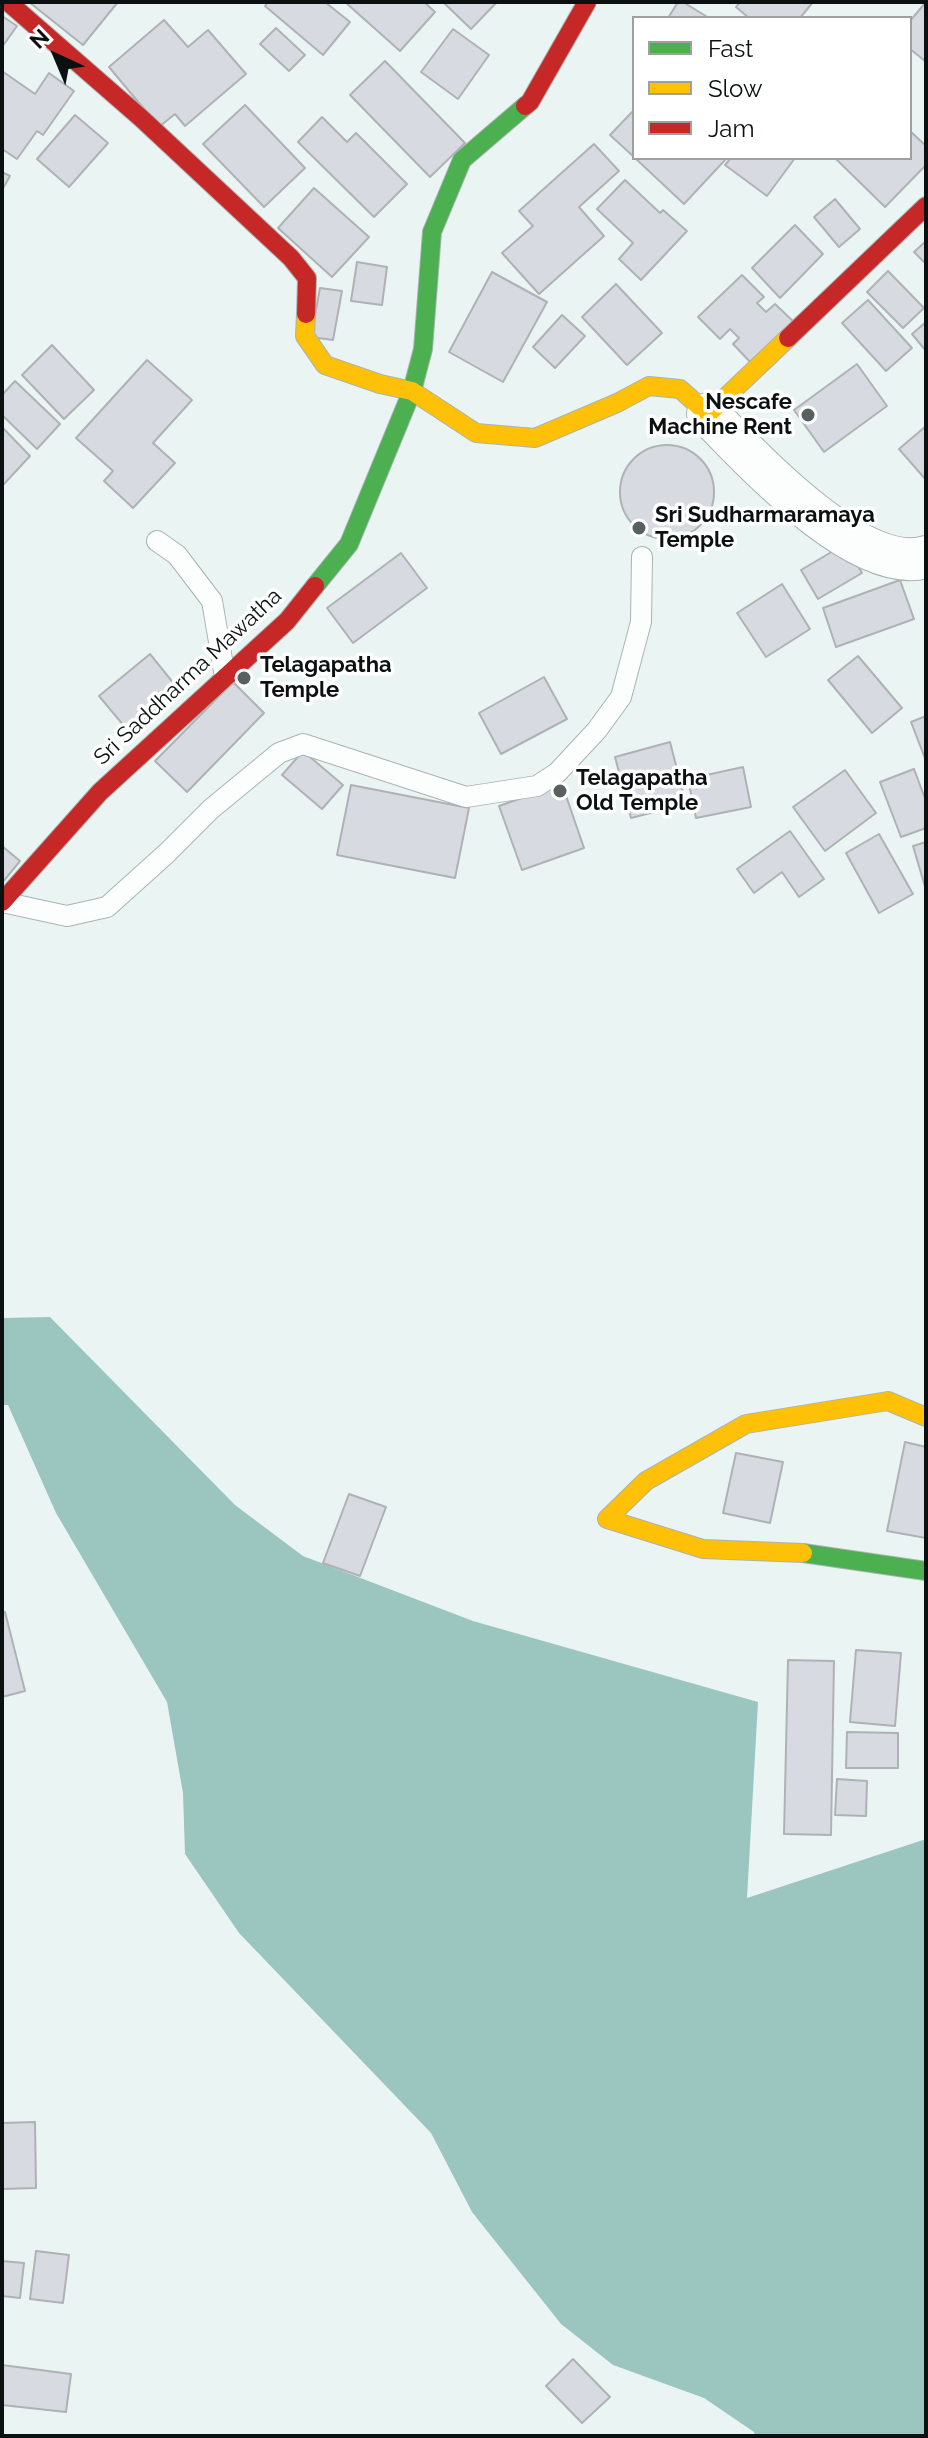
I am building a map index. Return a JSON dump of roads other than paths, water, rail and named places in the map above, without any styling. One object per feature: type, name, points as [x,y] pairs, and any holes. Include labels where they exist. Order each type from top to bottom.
[{"type":"street","points":[[8,2],[163,138],[291,258],[307,278],[305,336],[325,365],[380,384],[412,391],[476,433],[490,435],[535,438],[649,386],[680,389],[814,516],[879,555],[913,561],[926,557]]},
{"type":"street","name":"Sri Saddharma Mawatha","points":[[2,902],[100,792],[287,621],[349,544],[412,391],[423,349],[432,232],[462,160],[530,102],[587,2]]},
{"type":"street","points":[[708,414],[926,206]]},
{"type":"street","points":[[926,1417],[888,1401],[746,1424],[646,1481],[607,1519],[703,1549],[810,1553],[926,1571]]},
{"type":"lane","points":[[157,541],[177,555],[212,601],[225,677]]},
{"type":"lane","points":[[2,902],[67,916],[107,907],[211,809],[279,753],[303,744],[466,797],[537,786],[557,773],[597,730],[621,697],[641,622],[642,557]]},
{"type":"place","name":"Nescafe Machine Rent","points":[[808,415]]},
{"type":"place","name":"Sri Sudharmaramaya Temple","points":[[639,528]]},
{"type":"place","name":"Telagapatha Temple","points":[[244,678]]},
{"type":"place","name":"Telagapatha Old Temple","points":[[560,791]]}]
